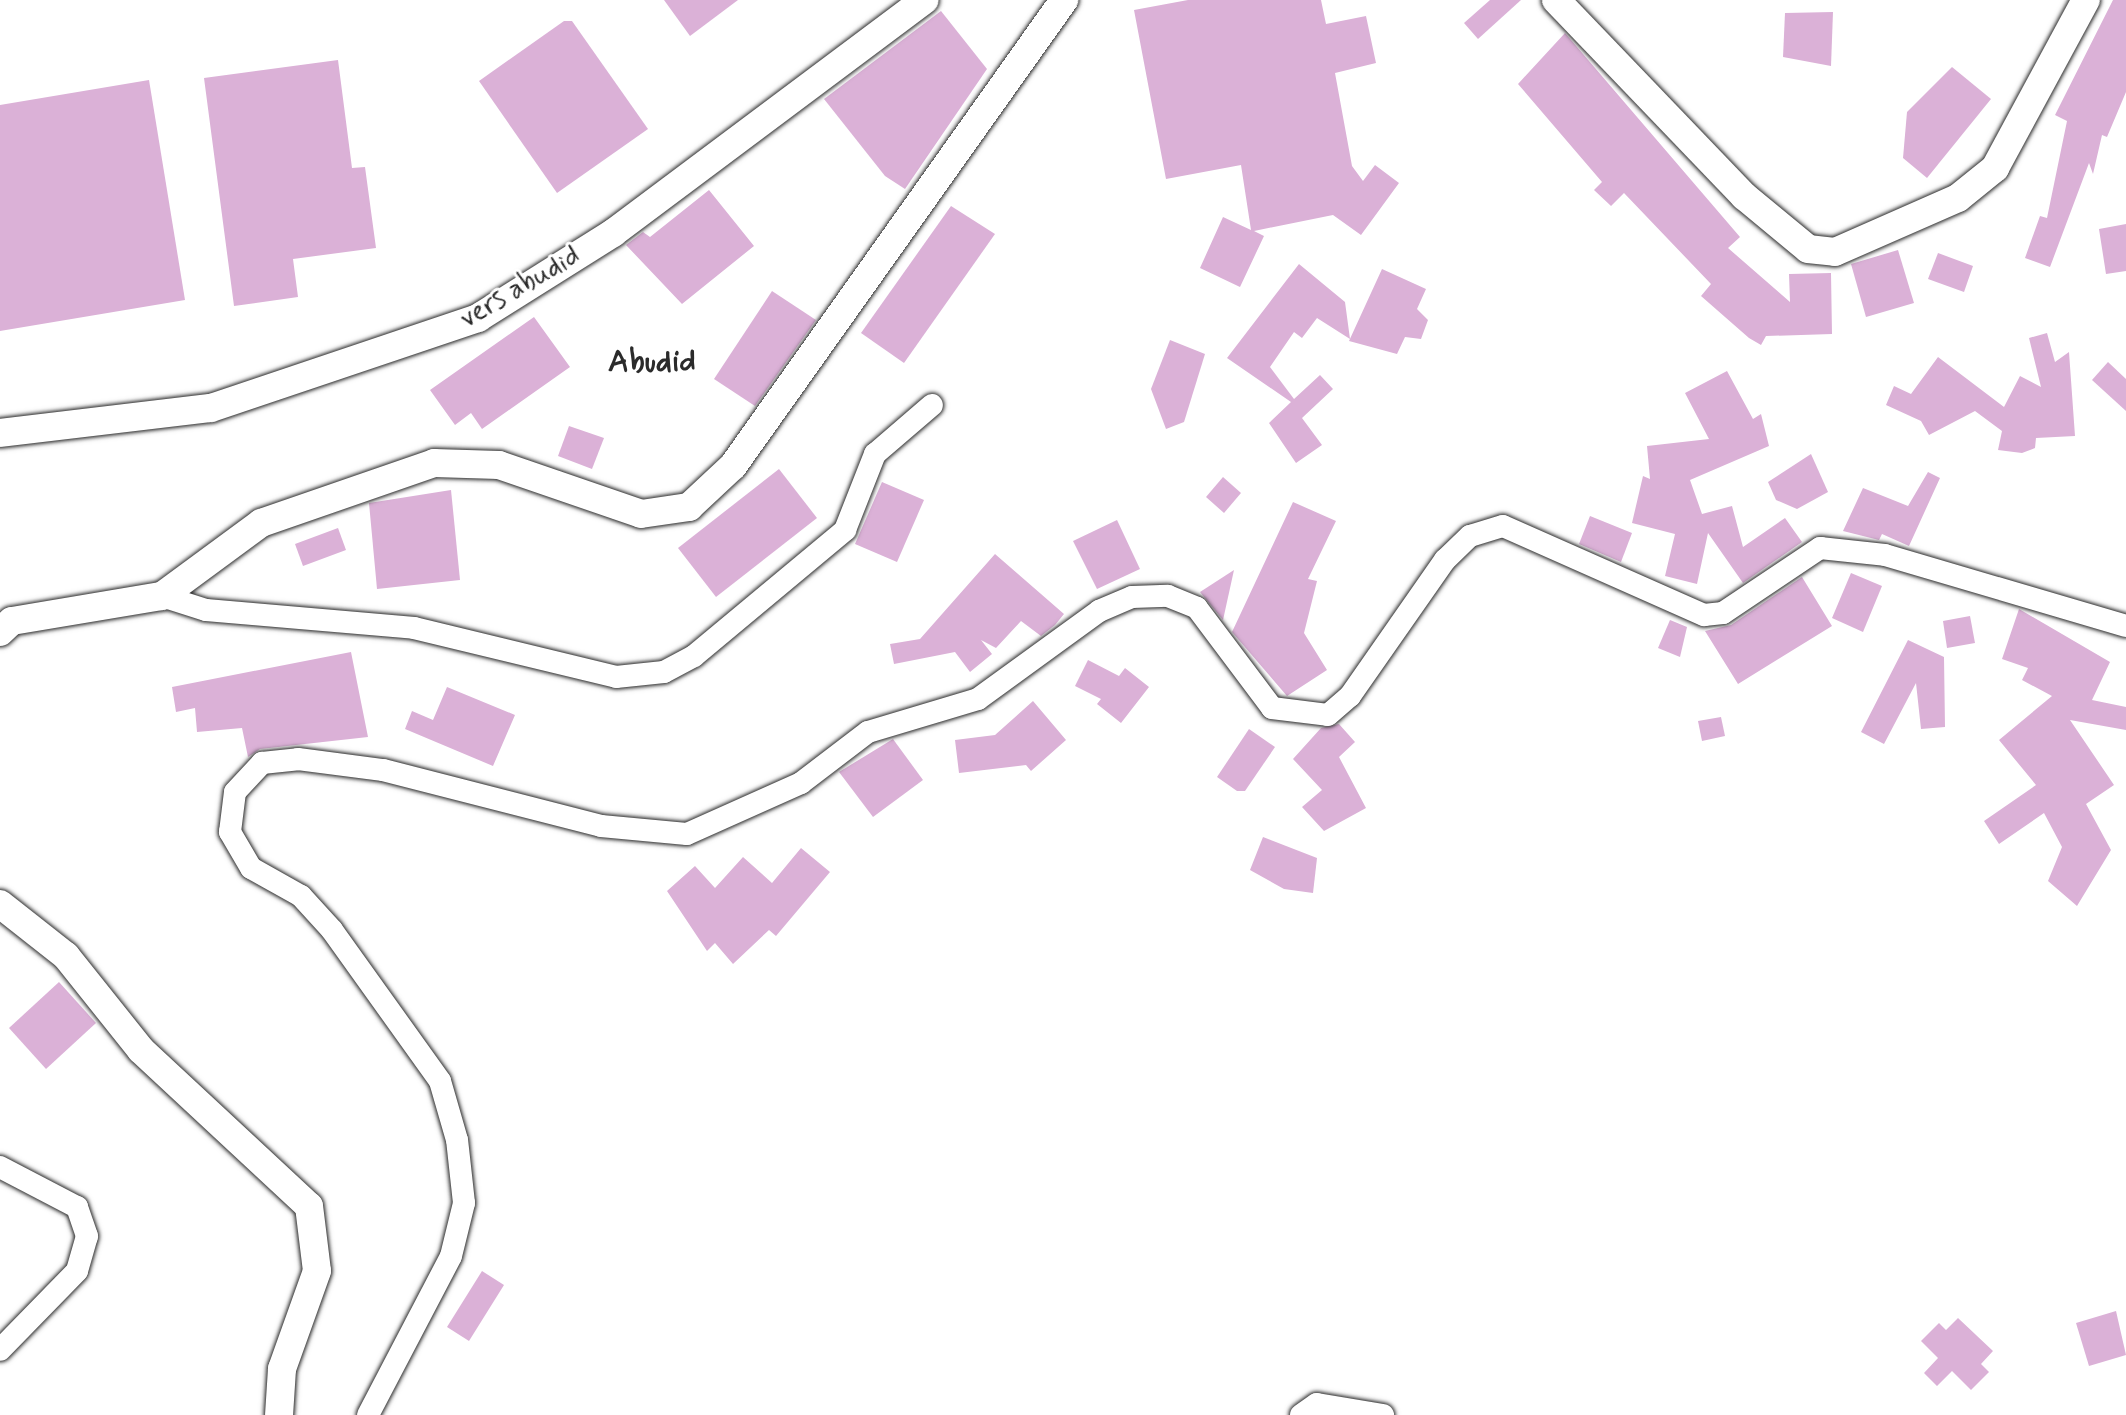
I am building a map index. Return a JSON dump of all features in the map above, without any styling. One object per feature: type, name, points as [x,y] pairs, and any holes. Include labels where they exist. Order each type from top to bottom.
[{"type":"street","name":"vers abudid","points":[[0,433],[211,408],[478,318],[613,233],[925,0]]},
{"type":"street","points":[[0,632],[12,621],[162,596],[261,523],[434,463],[499,465],[641,514],[689,507],[733,466],[1064,0]]},
{"type":"street","points":[[1556,0],[1744,196],[1808,249],[1835,252],[1958,198],[1995,168],[2086,0]]},
{"type":"street","points":[[162,596],[206,610],[414,628],[616,677],[664,672],[694,656],[845,530],[875,454],[932,405]]},
{"type":"street","points":[[368,1415],[451,1256],[464,1203],[457,1140],[440,1081],[332,930],[301,896],[251,868],[230,832],[235,792],[262,763],[298,759],[383,770],[601,826],[687,834],[801,783],[868,732],[978,699],[1099,611],[1156,596],[1197,608],[1272,708],[1328,715],[1350,696],[1445,560],[1470,536],[1503,526],[1704,615],[1723,613],[1820,548],[1885,555],[2126,626]]},
{"type":"street","points":[[0,904],[66,956],[141,1050],[309,1206],[317,1271],[282,1369],[279,1415]]},
{"type":"street","points":[[0,1167],[77,1207],[87,1236],[77,1271],[0,1350]]},
{"type":"street","points":[[1301,1415],[1317,1404],[1383,1415]]},
{"type":"building","points":[[664,0],[738,0],[690,36]]},
{"type":"building","points":[[1188,0],[1321,0],[1326,24],[1366,16],[1376,63],[1335,73],[1352,166],[1363,181],[1375,165],[1399,183],[1361,235],[1333,215],[1254,231],[1264,236],[1240,287],[1200,268],[1223,217],[1251,230],[1241,165],[1166,179],[1134,10]]},
{"type":"building","points":[[1490,0],[1521,0],[1478,39],[1464,23]]},
{"type":"building","points":[[2113,0],[2126,0],[2126,92],[2107,137],[2102,135],[2093,174],[2089,163],[2050,267],[2025,258],[2040,216],[2047,218],[2067,121],[2055,115]]},
{"type":"building","points":[[941,11],[987,69],[905,189],[885,176],[824,99]]},
{"type":"building","points":[[1833,12],[1831,66],[1783,57],[1785,13]]},
{"type":"building","points":[[564,21],[572,21],[648,129],[557,193],[479,81]]},
{"type":"building","points":[[1565,33],[1740,237],[1728,248],[1790,302],[1789,274],[1831,273],[1832,334],[1766,336],[1761,345],[1749,338],[1701,296],[1711,284],[1624,193],[1611,206],[1594,190],[1602,182],[1518,84]]},
{"type":"building","points":[[338,60],[352,168],[365,167],[376,248],[293,259],[298,297],[234,306],[204,78]]},
{"type":"building","points":[[1952,67],[1991,99],[1927,178],[1903,158],[1907,112]]},
{"type":"building","points":[[149,80],[185,300],[0,331],[0,105]]},
{"type":"building","points":[[709,190],[754,246],[682,304],[626,245],[643,232],[650,237]]},
{"type":"building","points":[[951,206],[995,234],[904,363],[861,333]]},
{"type":"building","points":[[2126,224],[2126,271],[2106,274],[2099,229]]},
{"type":"building","points":[[1898,250],[1914,303],[1866,317],[1851,264]]},
{"type":"building","points":[[1938,253],[1973,266],[1964,292],[1928,279]]},
{"type":"building","points":[[1299,264],[1345,302],[1350,339],[1317,318],[1302,338],[1294,332],[1270,367],[1294,399],[1320,375],[1333,389],[1302,418],[1322,445],[1296,463],[1269,423],[1291,402],[1227,358]]},
{"type":"building","points":[[1382,269],[1426,289],[1417,309],[1428,320],[1421,339],[1405,337],[1397,354],[1349,341]]},
{"type":"building","points":[[772,291],[816,320],[755,406],[714,379]]},
{"type":"building","points":[[534,317],[570,367],[482,429],[471,413],[455,425],[430,390]]},
{"type":"building","points":[[2047,333],[2055,362],[2069,352],[2075,436],[2036,438],[2035,448],[2022,453],[1998,450],[2002,431],[1975,411],[1929,435],[1921,421],[1886,405],[1894,386],[1911,394],[1938,357],[2004,407],[2020,376],[2041,387],[2029,338]]},
{"type":"building","points":[[1170,340],[1205,354],[1184,422],[1166,429],[1151,389]]},
{"type":"building","points":[[2108,362],[2126,379],[2126,411],[2092,380]]},
{"type":"building","points":[[1727,371],[1753,419],[1761,414],[1769,446],[1690,480],[1702,514],[1732,506],[1743,547],[1785,518],[1802,542],[1743,583],[1708,533],[1697,584],[1665,576],[1675,534],[1632,523],[1643,476],[1650,479],[1647,446],[1709,439],[1685,393]]},
{"type":"building","points":[[569,426],[604,438],[592,469],[558,456]]},
{"type":"building","points":[[1811,454],[1828,492],[1797,509],[1776,500],[1768,482]]},
{"type":"building","points":[[779,469],[817,518],[716,597],[678,548]]},
{"type":"building","points":[[1928,472],[1940,478],[1909,546],[1882,534],[1879,540],[1843,531],[1863,488],[1908,506]]},
{"type":"building","points":[[1223,477],[1241,493],[1224,513],[1206,497]]},
{"type":"building","points":[[882,482],[924,500],[897,562],[855,544]]},
{"type":"building","points":[[451,490],[460,580],[377,589],[369,503]]},
{"type":"building","points":[[1293,502],[1336,521],[1308,579],[1317,581],[1304,633],[1327,670],[1287,696],[1232,632]]},
{"type":"building","points":[[1590,516],[1632,533],[1621,562],[1579,544]]},
{"type":"building","points":[[1117,520],[1140,569],[1097,589],[1073,541]]},
{"type":"building","points":[[338,528],[346,550],[303,566],[295,544]]},
{"type":"building","points":[[995,554],[1064,614],[1055,625],[1041,636],[1021,621],[996,648],[981,640],[992,654],[970,672],[955,652],[894,664],[890,644],[920,639]]},
{"type":"building","points":[[1234,570],[1223,620],[1200,592]]},
{"type":"building","points":[[1851,573],[1882,586],[1863,632],[1832,618]]},
{"type":"building","points":[[1802,577],[1832,626],[1738,684],[1705,631],[1731,625]]},
{"type":"building","points":[[2019,609],[2110,662],[2092,700],[2126,707],[2126,730],[2070,720],[2114,785],[2086,804],[2111,850],[2077,906],[2048,881],[2062,847],[2044,813],[1999,844],[1984,821],[2036,785],[1999,740],[2052,696],[2022,680],[2028,668],[2002,659]]},
{"type":"building","points":[[1970,616],[1975,643],[1947,648],[1943,621]]},
{"type":"building","points":[[1670,620],[1687,627],[1680,657],[1658,648]]},
{"type":"building","points":[[1908,640],[1944,657],[1945,727],[1921,729],[1916,683],[1884,744],[1861,732]]},
{"type":"building","points":[[351,652],[368,737],[260,749],[248,757],[242,728],[197,732],[195,708],[176,712],[172,687]]},
{"type":"building","points":[[1088,660],[1119,676],[1125,668],[1149,687],[1121,723],[1097,704],[1101,699],[1075,686]]},
{"type":"building","points":[[447,687],[515,715],[493,766],[405,729],[412,711],[433,720]]},
{"type":"building","points":[[1033,701],[1066,740],[1031,771],[1026,765],[959,773],[955,740],[995,735]]},
{"type":"building","points":[[1721,717],[1725,736],[1702,741],[1698,721]]},
{"type":"building","points":[[1339,724],[1355,742],[1339,757],[1366,808],[1324,831],[1302,807],[1322,790],[1293,759],[1321,728]]},
{"type":"building","points":[[1249,729],[1275,747],[1245,791],[1237,791],[1217,777]]},
{"type":"building","points":[[893,739],[923,780],[873,817],[839,772]]},
{"type":"building","points":[[1263,837],[1317,858],[1313,893],[1284,889],[1250,870]]},
{"type":"building","points":[[801,848],[830,872],[776,936],[769,930],[733,964],[715,943],[707,951],[667,891],[695,866],[715,888],[743,857],[772,883]]},
{"type":"building","points":[[59,982],[96,1023],[46,1069],[9,1028]]},
{"type":"building","points":[[482,1271],[504,1285],[469,1341],[447,1327]]},
{"type":"building","points":[[2116,1311],[2126,1355],[2089,1366],[2076,1323]]},
{"type":"building","points":[[1958,1318],[1993,1351],[1981,1364],[1989,1372],[1971,1390],[1952,1371],[1937,1386],[1924,1373],[1938,1358],[1921,1341],[1939,1323],[1946,1330]]},
{"type":"district","name":"Abudid","points":[[652,362]]}]
